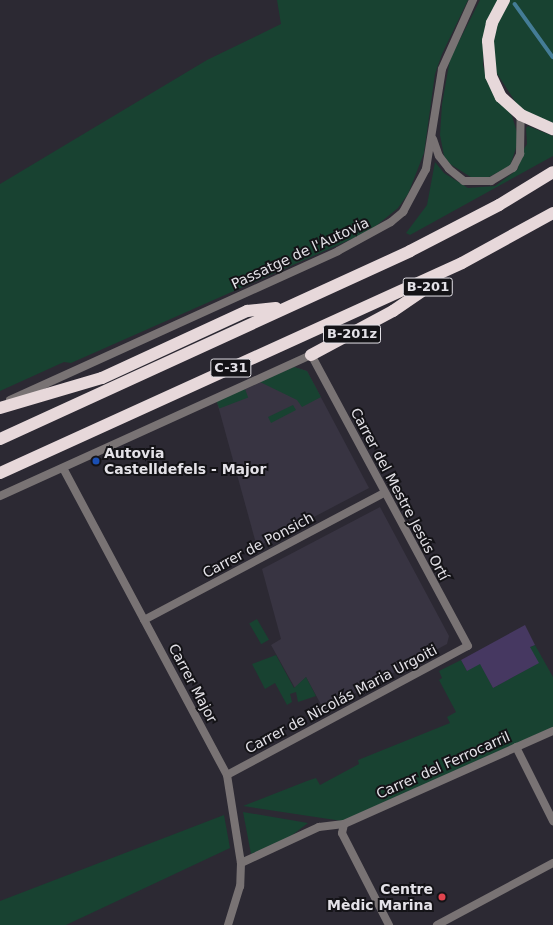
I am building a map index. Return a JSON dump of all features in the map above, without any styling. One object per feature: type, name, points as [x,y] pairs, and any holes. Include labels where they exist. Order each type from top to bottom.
[{"type":"highway","points":[[504,0],[492,23],[488,60],[491,76],[501,97],[521,115],[553,129]]},
{"type":"highway","name":"C-31","points":[[0,439],[287,306],[417,248],[500,205],[553,172]]},
{"type":"highway","name":"C-31","points":[[0,473],[462,263],[553,213]]},
{"type":"highway","name":"B-201","points":[[393,311],[462,263]]},
{"type":"highway","points":[[0,408],[102,378],[247,311],[287,306]]},
{"type":"highway","name":"B-201z","points":[[311,355],[393,311]]},
{"type":"street","name":"Passatge de l'Autovia","points":[[0,405],[338,251],[381,228],[403,212],[419,187],[433,138],[442,69],[473,0]]},
{"type":"street","points":[[433,138],[439,156],[449,170],[464,181],[491,181],[513,168],[520,154],[521,115]]},
{"type":"street","name":"B-201z","points":[[0,496],[311,355]]},
{"type":"street","name":"Carrer del Mestre Jesús Ortí","points":[[311,355],[384,493],[468,646]]},
{"type":"street","name":"Carrer Major","points":[[63,468],[227,774],[241,860],[240,886],[228,925]]},
{"type":"street","name":"Carrer de Ponsich","points":[[144,620],[384,493]]},
{"type":"street","name":"Carrer de Nicolás Maria Urgoiti","points":[[227,774],[468,646]]},
{"type":"street","name":"Carrer del Ferrocarril","points":[[241,860],[319,827],[343,826],[553,731]]},
{"type":"street","points":[[516,747],[553,821]]},
{"type":"street","points":[[343,826],[389,925]]},
{"type":"street","points":[[437,925],[553,863]]},
{"type":"shaded area","points":[[294,367],[307,371],[369,488],[257,547],[217,402]]},
{"type":"shaded area","points":[[380,507],[449,636],[447,644],[324,710],[306,677],[295,688],[271,645],[281,639],[262,569]]},
{"type":"green space","points":[[277,0],[468,0],[442,54],[435,74],[424,153],[408,194],[398,208],[376,226],[354,238],[71,363],[64,362],[0,391],[0,184],[207,60],[281,24]]},
{"type":"green space","points":[[480,0],[498,0],[484,34],[483,65],[487,81],[512,116],[519,139],[510,166],[485,179],[474,179],[450,164],[444,156],[440,135],[442,104],[450,59]]},
{"type":"green space","points":[[509,0],[553,0],[553,123],[520,109],[494,69],[491,53],[499,17]]},
{"type":"green space","points":[[528,126],[553,136],[553,156],[410,235],[406,233],[427,205],[435,162],[444,173],[468,188],[495,186],[518,169],[519,157],[527,144],[526,128]]},
{"type":"green space","points":[[294,367],[307,371],[321,397],[302,407],[297,400],[260,382]]},
{"type":"green space","points":[[245,389],[248,397],[219,409],[216,400]]},
{"type":"green space","points":[[293,405],[296,410],[271,423],[268,417]]},
{"type":"green space","points":[[257,619],[269,640],[261,644],[249,624]]},
{"type":"green space","points":[[535,645],[553,677],[553,727],[342,821],[243,806],[316,778],[320,785],[359,764],[358,760],[450,723],[447,717],[456,712],[439,680],[442,678],[439,671],[461,660],[467,671],[479,661],[493,688],[538,663],[526,649]]},
{"type":"green space","points":[[276,655],[294,688],[306,677],[316,696],[298,702],[296,692],[290,694],[292,702],[287,705],[275,683],[265,689],[252,664]]},
{"type":"green space","points":[[243,812],[308,823],[291,836],[251,854]]},
{"type":"green space","points":[[224,815],[230,848],[66,925],[0,925],[0,901]]},
{"type":"building","points":[[525,625],[535,645],[530,647],[539,663],[493,688],[480,664],[467,671],[461,660]]},
{"type":"waterway","points":[[515,4],[553,57]]},
{"type":"place","name":"Autovia Castelldefels - Major","points":[[96,461]]},
{"type":"place","name":"Centre Mèdic Marina","points":[[442,897]]}]
